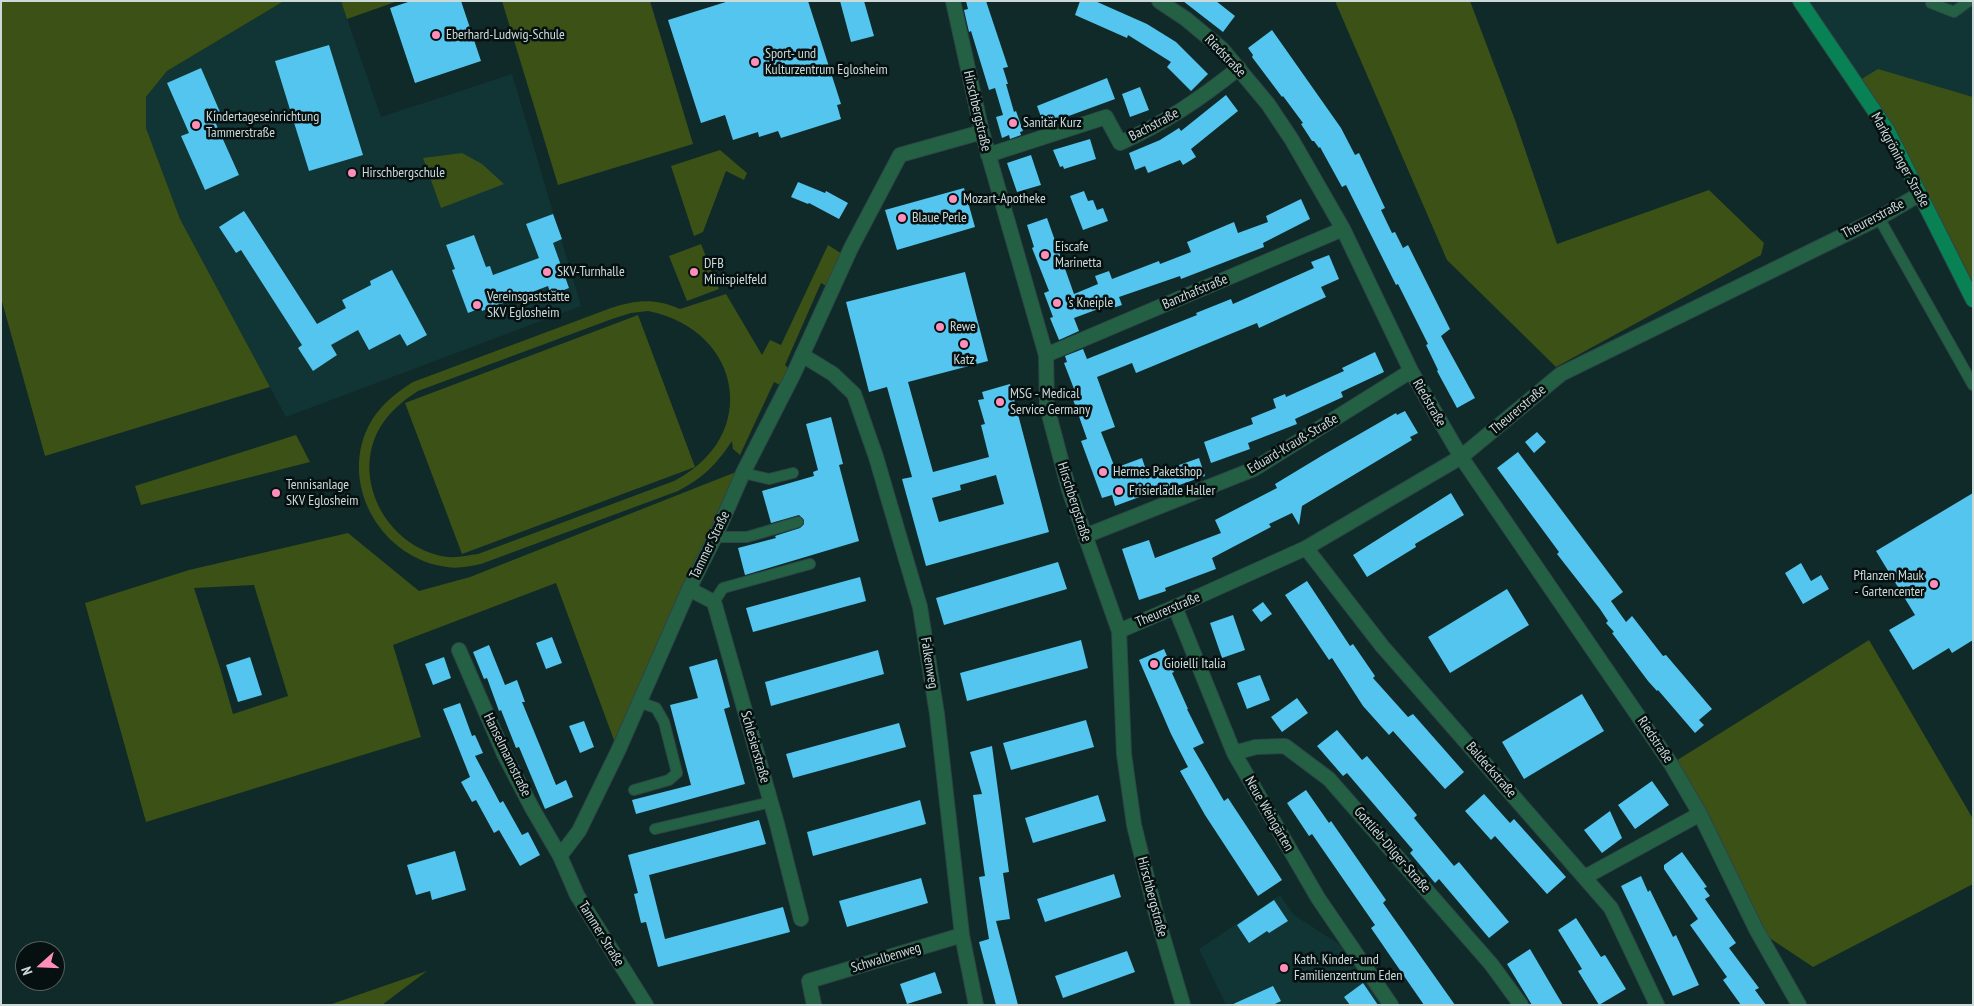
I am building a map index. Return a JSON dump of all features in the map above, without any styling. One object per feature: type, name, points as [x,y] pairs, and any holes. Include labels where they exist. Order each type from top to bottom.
[{"type":"main road","name":"Markgröninger Straße","points":[[1800,1],[1888,131],[1973,300]]},
{"type":"street","name":"Hirschbergstraße","points":[[952,1],[988,155],[1046,355],[1046,407],[1069,490],[1119,631],[1124,754],[1134,824],[1155,910],[1183,1005]]},
{"type":"street","name":"Riedstraße","points":[[1159,1],[1193,25],[1222,49],[1268,104],[1292,140],[1343,229],[1411,372],[1461,457],[1671,764],[1700,814],[1756,929],[1799,1005]]},
{"type":"street","name":"Bachstraße","points":[[988,155],[1106,117],[1120,143],[1152,129],[1179,113],[1239,68]]},
{"type":"street","name":"Tammer Straße","points":[[646,1005],[577,895],[560,856],[579,831],[618,751],[689,589],[802,355],[851,248],[900,155],[982,132]]},
{"type":"street","name":"Theurerstraße","points":[[1119,631],[1175,608],[1306,548],[1461,457],[1561,374],[1879,218],[1920,194]]},
{"type":"street","name":"Banzhafstraße","points":[[1046,355],[1343,229]]},
{"type":"street","name":"Falkenweg","points":[[802,355],[833,374],[854,394],[876,457],[920,607],[937,714],[962,935],[976,1005]]},
{"type":"street","name":"Eduard-Krauß-Straße","points":[[1084,536],[1254,469],[1411,372]]},
{"type":"street","name":"Baldeckstraße","points":[[1306,548],[1382,646],[1611,908],[1657,1005]]},
{"type":"street","points":[[689,589],[714,602]]},
{"type":"street","name":"Schlesierstraße","points":[[714,602],[771,802],[801,919]]},
{"type":"street","name":"Neue Weingärten","points":[[1175,608],[1234,753],[1318,898],[1391,1005]]},
{"type":"street","name":"Hanselmannstraße","points":[[459,650],[504,754],[560,856]]},
{"type":"street","name":"Gottlieb-Dilger-Straße","points":[[1234,753],[1256,747],[1285,746],[1329,779],[1484,957],[1521,1005]]},
{"type":"street","points":[[1585,877],[1700,814]]},
{"type":"street","name":"Schwalbenweg","points":[[814,1005],[809,981],[962,935]]},
{"type":"lane","points":[[1931,4],[1954,12],[1969,1]]},
{"type":"lane","points":[[1879,218],[1973,385]]},
{"type":"lane","points":[[744,473],[769,480],[793,472]]},
{"type":"lane","points":[[715,537],[747,537],[798,522]]},
{"type":"lane","points":[[714,602],[723,588],[810,564]]},
{"type":"lane","points":[[634,790],[669,780],[677,773],[664,722],[656,708],[639,702]]},
{"type":"lane","points":[[655,829],[771,802]]},
{"type":"shaded area","name":"Hirschbergschule","points":[[284,1],[341,1],[381,117],[512,74],[581,306],[286,417],[180,219],[146,128],[146,97],[167,71]]},
{"type":"shaded area","points":[[1800,1],[1973,1],[1973,97],[1932,86],[1855,83]]},
{"type":"shaded area","name":"Kath. Kinder- und Familienzentrum Eden","points":[[1280,895],[1294,915],[1348,950],[1384,1005],[1273,1005],[1280,1001],[1272,987],[1231,1005],[1226,1005],[1199,949]]},
{"type":"green space","points":[[1,1],[284,1],[167,71],[146,97],[146,128],[180,219],[270,387],[45,456],[1,298]]},
{"type":"green space","points":[[341,1],[398,1],[347,19]]},
{"type":"green space","points":[[502,1],[650,1],[693,144],[558,185]]},
{"type":"green space","points":[[1335,1],[1470,1],[1515,120],[1557,244],[1709,190],[1764,243],[1761,255],[1556,367],[1447,260]]},
{"type":"green space","points":[[1878,69],[1973,97],[1973,300],[1855,83]]},
{"type":"green space","points":[[720,150],[747,173],[744,180],[726,171],[703,232],[694,236],[671,166]]},
{"type":"green space","points":[[462,153],[482,164],[504,184],[441,208],[423,158]]},
{"type":"green space","name":"DFB Minispielfeld","points":[[701,244],[719,289],[687,301],[669,256]]},
{"type":"green space","points":[[828,245],[847,257],[833,290],[821,283],[785,365],[794,373],[786,388],[774,382],[740,455],[733,449],[732,441],[708,470],[695,481],[678,491],[481,564],[455,568],[424,561],[404,550],[386,535],[373,516],[363,496],[359,473],[360,450],[372,420],[382,407],[399,391],[413,382],[611,308],[646,301],[671,305],[680,309],[726,294],[762,355],[770,340],[781,345]],"holes":[[[648,311],[680,322],[704,339],[721,362],[729,387],[729,413],[720,439],[702,462],[674,481],[478,554],[460,557],[448,557],[428,552],[409,542],[394,528],[382,511],[373,492],[370,472],[371,451],[378,431],[386,419],[418,391],[631,313]]]},
{"type":"green space","points":[[638,315],[695,467],[462,554],[405,403]]},
{"type":"green space","points":[[296,435],[310,462],[141,505],[135,486]]},
{"type":"green space","points":[[746,468],[618,751],[556,583],[393,645],[421,737],[146,822],[85,603],[189,570],[348,533],[419,591],[470,577]],"holes":[[[254,585],[288,696],[233,714],[194,588]]]},
{"type":"green space","points":[[1869,640],[1973,819],[1973,884],[1813,967],[1756,929],[1671,764]]},
{"type":"green space","points":[[427,971],[382,1005],[329,1005]]},
{"type":"building","name":"Eberhard-Ludwig-Schule","points":[[411,1],[461,1],[481,61],[415,83],[390,8]]},
{"type":"building","name":"Sport- und Kulturzentrum Eglosheim","points":[[729,1],[808,1],[841,104],[837,105],[841,119],[781,138],[778,131],[759,137],[758,132],[733,140],[725,115],[701,123],[668,20]]},
{"type":"building","points":[[840,1],[864,1],[874,36],[851,42]]},
{"type":"building","points":[[966,1],[986,1],[1008,67],[1003,68],[1008,84],[1006,84],[1014,112],[1016,111],[1023,131],[1020,132],[1021,135],[1010,139],[1009,135],[1002,138],[996,117],[1003,115],[995,88],[989,90],[971,31],[969,32],[964,10],[968,9]]},
{"type":"building","points":[[1080,1],[1095,1],[1147,24],[1176,42],[1208,74],[1191,91],[1167,67],[1171,62],[1128,35],[1127,38],[1075,15]]},
{"type":"building","points":[[1183,1],[1216,1],[1235,16],[1223,32]]},
{"type":"building","points":[[1272,30],[1341,128],[1355,155],[1359,153],[1385,208],[1381,210],[1392,233],[1395,232],[1403,248],[1408,245],[1450,329],[1441,336],[1475,398],[1457,408],[1437,371],[1426,345],[1428,344],[1346,185],[1342,187],[1320,147],[1312,141],[1301,124],[1303,123],[1252,57],[1253,55],[1248,48]]},
{"type":"building","points":[[329,45],[363,155],[309,171],[275,61]]},
{"type":"building","name":"Kindertageseinrichtung Tammerstraße","points":[[201,68],[220,112],[212,115],[239,175],[205,190],[181,136],[189,133],[167,83]]},
{"type":"building","points":[[1107,78],[1115,99],[1044,125],[1037,106]]},
{"type":"building","points":[[1140,87],[1149,110],[1130,117],[1122,94]]},
{"type":"building","points":[[1226,95],[1238,111],[1191,149],[1196,157],[1183,165],[1180,160],[1148,173],[1145,166],[1135,170],[1129,153],[1160,140],[1179,128],[1181,131]]},
{"type":"building","points":[[1090,139],[1096,159],[1064,169],[1063,166],[1060,167],[1053,150]]},
{"type":"building","points":[[1031,155],[1041,185],[1017,192],[1007,163]]},
{"type":"building","points":[[798,182],[825,193],[826,191],[848,203],[839,219],[809,203],[791,197]]},
{"type":"building","points":[[964,188],[975,227],[897,250],[885,210]]},
{"type":"building","points":[[1084,191],[1088,201],[1093,200],[1097,210],[1103,208],[1108,221],[1083,230],[1070,196]]},
{"type":"building","points":[[1301,199],[1310,219],[1263,243],[1264,247],[1181,279],[1180,276],[1119,297],[1122,305],[1110,309],[1109,305],[1074,318],[1079,331],[1059,340],[1050,318],[1053,317],[1044,293],[1049,291],[1032,248],[1034,247],[1027,225],[1047,218],[1074,294],[1098,284],[1095,276],[1109,271],[1112,279],[1159,261],[1160,264],[1191,252],[1187,242],[1234,222],[1238,233],[1268,222],[1266,216]]},
{"type":"building","points":[[244,211],[317,324],[346,308],[342,300],[371,285],[370,281],[392,270],[427,335],[407,346],[400,334],[369,350],[358,330],[331,345],[337,355],[313,371],[298,348],[302,345],[241,250],[236,253],[219,227]]},
{"type":"building","points":[[553,214],[562,239],[553,243],[569,288],[551,295],[548,286],[482,311],[481,308],[468,313],[452,270],[455,269],[446,245],[474,235],[486,267],[490,266],[493,275],[539,258],[526,224]]},
{"type":"building","points":[[1329,255],[1339,279],[1321,287],[1326,297],[1259,328],[1257,323],[1136,373],[1132,363],[1097,377],[1115,427],[1101,432],[1115,468],[1142,458],[1148,476],[1199,458],[1205,476],[1165,490],[1164,488],[1115,506],[1112,495],[1102,498],[1081,441],[1087,439],[1070,391],[1074,389],[1064,363],[1067,362],[1065,356],[1083,349],[1087,359],[1197,315],[1196,313],[1231,299],[1233,304],[1314,268],[1311,262]]},
{"type":"building","points":[[965,272],[988,361],[908,382],[933,472],[989,457],[981,425],[985,424],[978,400],[984,399],[982,392],[1010,384],[1049,532],[926,566],[902,479],[912,477],[887,387],[869,392],[846,302]],"holes":[[[996,475],[1004,504],[939,522],[932,498],[961,490],[960,485]]]},
{"type":"building","points":[[1375,352],[1384,372],[1341,392],[1343,397],[1295,419],[1297,424],[1248,443],[1250,449],[1211,463],[1204,442],[1253,424],[1251,418],[1276,408],[1273,399],[1285,394],[1286,397],[1344,371],[1342,368]]},
{"type":"building","points":[[1405,411],[1418,433],[1410,437],[1412,440],[1302,506],[1299,525],[1292,513],[1269,524],[1271,527],[1212,558],[1216,569],[1165,588],[1166,591],[1139,600],[1122,549],[1149,540],[1155,558],[1221,533],[1215,520],[1277,488],[1275,484],[1323,455],[1396,413],[1397,415]]},
{"type":"building","points":[[831,417],[843,464],[839,465],[859,541],[745,575],[738,548],[776,538],[775,536],[800,528],[804,524],[804,520],[799,515],[771,523],[762,491],[814,476],[813,472],[818,470],[806,424]]},
{"type":"building","points":[[1537,432],[1546,442],[1534,453],[1525,442]]},
{"type":"building","points":[[1518,452],[1623,592],[1611,601],[1626,622],[1632,616],[1663,656],[1666,655],[1712,709],[1699,720],[1704,725],[1695,733],[1648,681],[1612,633],[1614,632],[1606,623],[1608,621],[1600,609],[1557,554],[1559,552],[1497,468]]},
{"type":"building","points":[[1451,493],[1464,515],[1415,544],[1416,547],[1367,577],[1353,555]]},
{"type":"building","name":"Pflanzen Mauk - Gartencenter","points":[[1973,493],[1973,640],[1952,653],[1949,648],[1913,670],[1889,630],[1915,615],[1876,551]]},
{"type":"building","points":[[1058,562],[1067,589],[944,625],[936,598]]},
{"type":"building","points":[[1801,563],[1811,581],[1821,575],[1829,589],[1803,604],[1785,573]]},
{"type":"building","points":[[860,577],[866,601],[753,632],[746,608]]},
{"type":"building","points":[[1307,581],[1350,646],[1353,644],[1375,676],[1373,678],[1408,717],[1413,714],[1464,772],[1445,789],[1393,731],[1389,735],[1363,706],[1332,658],[1329,660],[1285,595]]},
{"type":"building","points":[[1507,589],[1529,625],[1450,673],[1428,637]]},
{"type":"building","points":[[1263,602],[1272,614],[1261,622],[1252,610]]},
{"type":"building","points":[[1233,615],[1245,650],[1222,658],[1210,623]]},
{"type":"building","points":[[552,637],[562,663],[546,669],[536,643]]},
{"type":"building","points":[[1081,640],[1088,668],[967,701],[960,673]]},
{"type":"building","points":[[489,645],[505,685],[517,680],[525,702],[522,702],[556,785],[566,780],[573,797],[545,809],[519,747],[516,748],[501,710],[499,711],[487,678],[484,679],[473,652]]},
{"type":"building","points":[[1164,649],[1187,709],[1204,743],[1193,748],[1224,801],[1228,798],[1282,880],[1258,896],[1205,815],[1180,771],[1188,767],[1171,734],[1139,660]]},
{"type":"building","points":[[878,650],[884,674],[771,706],[765,682]]},
{"type":"building","points":[[250,657],[262,695],[238,702],[226,665]]},
{"type":"building","points":[[444,657],[451,678],[433,685],[425,664]]},
{"type":"building","points":[[717,659],[730,707],[724,709],[745,784],[636,814],[632,800],[691,785],[670,705],[698,698],[689,667]]},
{"type":"building","points":[[1260,675],[1270,700],[1247,709],[1237,683]]},
{"type":"building","points":[[1582,694],[1604,731],[1524,779],[1502,742]]},
{"type":"building","points":[[1297,698],[1308,713],[1282,732],[1271,717]]},
{"type":"building","points":[[460,703],[472,736],[475,735],[483,753],[475,756],[500,803],[503,801],[522,835],[528,832],[540,855],[520,866],[499,830],[494,833],[476,800],[472,802],[461,782],[470,777],[443,709]]},
{"type":"building","points":[[1086,720],[1094,747],[1011,770],[1003,743]]},
{"type":"building","points":[[584,721],[594,747],[580,753],[569,726]]},
{"type":"building","points":[[899,723],[906,747],[793,778],[786,754]]},
{"type":"building","points":[[1337,730],[1362,760],[1367,756],[1417,815],[1414,818],[1454,866],[1459,862],[1509,922],[1489,938],[1439,879],[1435,883],[1410,853],[1413,850],[1347,773],[1343,776],[1317,746]]},
{"type":"building","points":[[992,746],[1009,872],[1003,873],[1010,919],[996,921],[1018,1005],[996,1005],[979,942],[989,939],[979,877],[985,876],[973,795],[982,794],[970,752]]},
{"type":"building","points":[[1652,781],[1669,805],[1635,829],[1618,805]]},
{"type":"building","points":[[1306,790],[1329,823],[1331,821],[1386,900],[1383,903],[1455,1005],[1424,1005],[1371,928],[1375,925],[1312,834],[1309,836],[1287,803]]},
{"type":"building","points":[[1484,794],[1510,823],[1514,819],[1566,877],[1547,894],[1495,836],[1491,840],[1465,811]]},
{"type":"building","points":[[1098,795],[1106,821],[1033,843],[1025,818]]},
{"type":"building","points":[[920,800],[926,824],[813,856],[807,832]]},
{"type":"building","points":[[1610,811],[1622,838],[1602,853],[1584,830]]},
{"type":"building","points":[[759,820],[766,844],[649,875],[665,939],[783,907],[790,932],[658,967],[646,922],[641,923],[634,894],[638,893],[628,855]]},
{"type":"building","points":[[455,851],[466,890],[432,900],[430,891],[416,895],[407,865]]},
{"type":"building","points":[[1682,852],[1707,887],[1704,888],[1710,896],[1705,899],[1736,943],[1729,948],[1759,988],[1755,990],[1766,1005],[1741,1005],[1723,980],[1727,977],[1690,925],[1698,919],[1664,869],[1664,865]]},
{"type":"building","points":[[1114,874],[1121,897],[1045,922],[1037,899]]},
{"type":"building","points":[[1641,876],[1673,937],[1676,935],[1699,985],[1673,996],[1621,886]]},
{"type":"building","points":[[921,878],[928,903],[847,927],[839,901]]},
{"type":"building","name":"Kath. Kinder- und Familienzentrum Eden","points":[[1274,900],[1288,921],[1269,933],[1267,931],[1249,943],[1237,925]]},
{"type":"building","points":[[1576,918],[1601,957],[1605,955],[1626,989],[1599,1005],[1578,971],[1582,969],[1558,930]]},
{"type":"building","points":[[1530,949],[1563,1005],[1532,1005],[1507,964]]},
{"type":"building","points":[[1127,951],[1135,972],[1063,998],[1055,976]]},
{"type":"building","points":[[935,972],[942,993],[907,1004],[900,984]]},
{"type":"building","name":"Kath. Kinder- und Familienzentrum Eden","points":[[1363,983],[1378,1005],[1350,1005],[1344,997]]},
{"type":"building","points":[[1273,986],[1281,1001],[1273,1005],[1231,1005]]},
{"type":"place","name":"Eberhard-Ludwig-Schule","points":[[436,35]]},
{"type":"place","name":"Sport- und Kulturzentrum Eglosheim","points":[[755,62]]},
{"type":"place","name":"Sanitär Kurz","points":[[1013,123]]},
{"type":"place","name":"Kindertageseinrichtung Tammerstraße","points":[[196,125]]},
{"type":"place","name":"Hirschbergschule","points":[[352,173]]},
{"type":"place","name":"Mozart-Apotheke","points":[[953,199]]},
{"type":"place","name":"Blaue Perle","points":[[902,218]]},
{"type":"place","name":"Eiscafe Marinetta","points":[[1045,255]]},
{"type":"place","name":"SKV-Turnhalle","points":[[547,272]]},
{"type":"place","name":"DFB Minispielfeld","points":[[694,272]]},
{"type":"place","name":"'s Kneiple","points":[[1057,303]]},
{"type":"place","name":"Vereinsgaststätte SKV Eglosheim","points":[[477,305]]},
{"type":"place","name":"Rewe","points":[[940,327]]},
{"type":"place","name":"Katz","points":[[964,344]]},
{"type":"place","name":"MSG - Medical Service Germany","points":[[1000,402]]},
{"type":"place","name":"Hermes Paketshop","points":[[1103,472]]},
{"type":"place","name":"Frisierlädle Haller","points":[[1119,491]]},
{"type":"place","name":"Tennisanlage SKV Eglosheim","points":[[276,493]]},
{"type":"place","name":"Pflanzen Mauk - Gartencenter","points":[[1934,584]]},
{"type":"place","name":"Gioielli Italia","points":[[1154,664]]},
{"type":"place","name":"Kath. Kinder- und Familienzentrum Eden","points":[[1284,968]]}]
